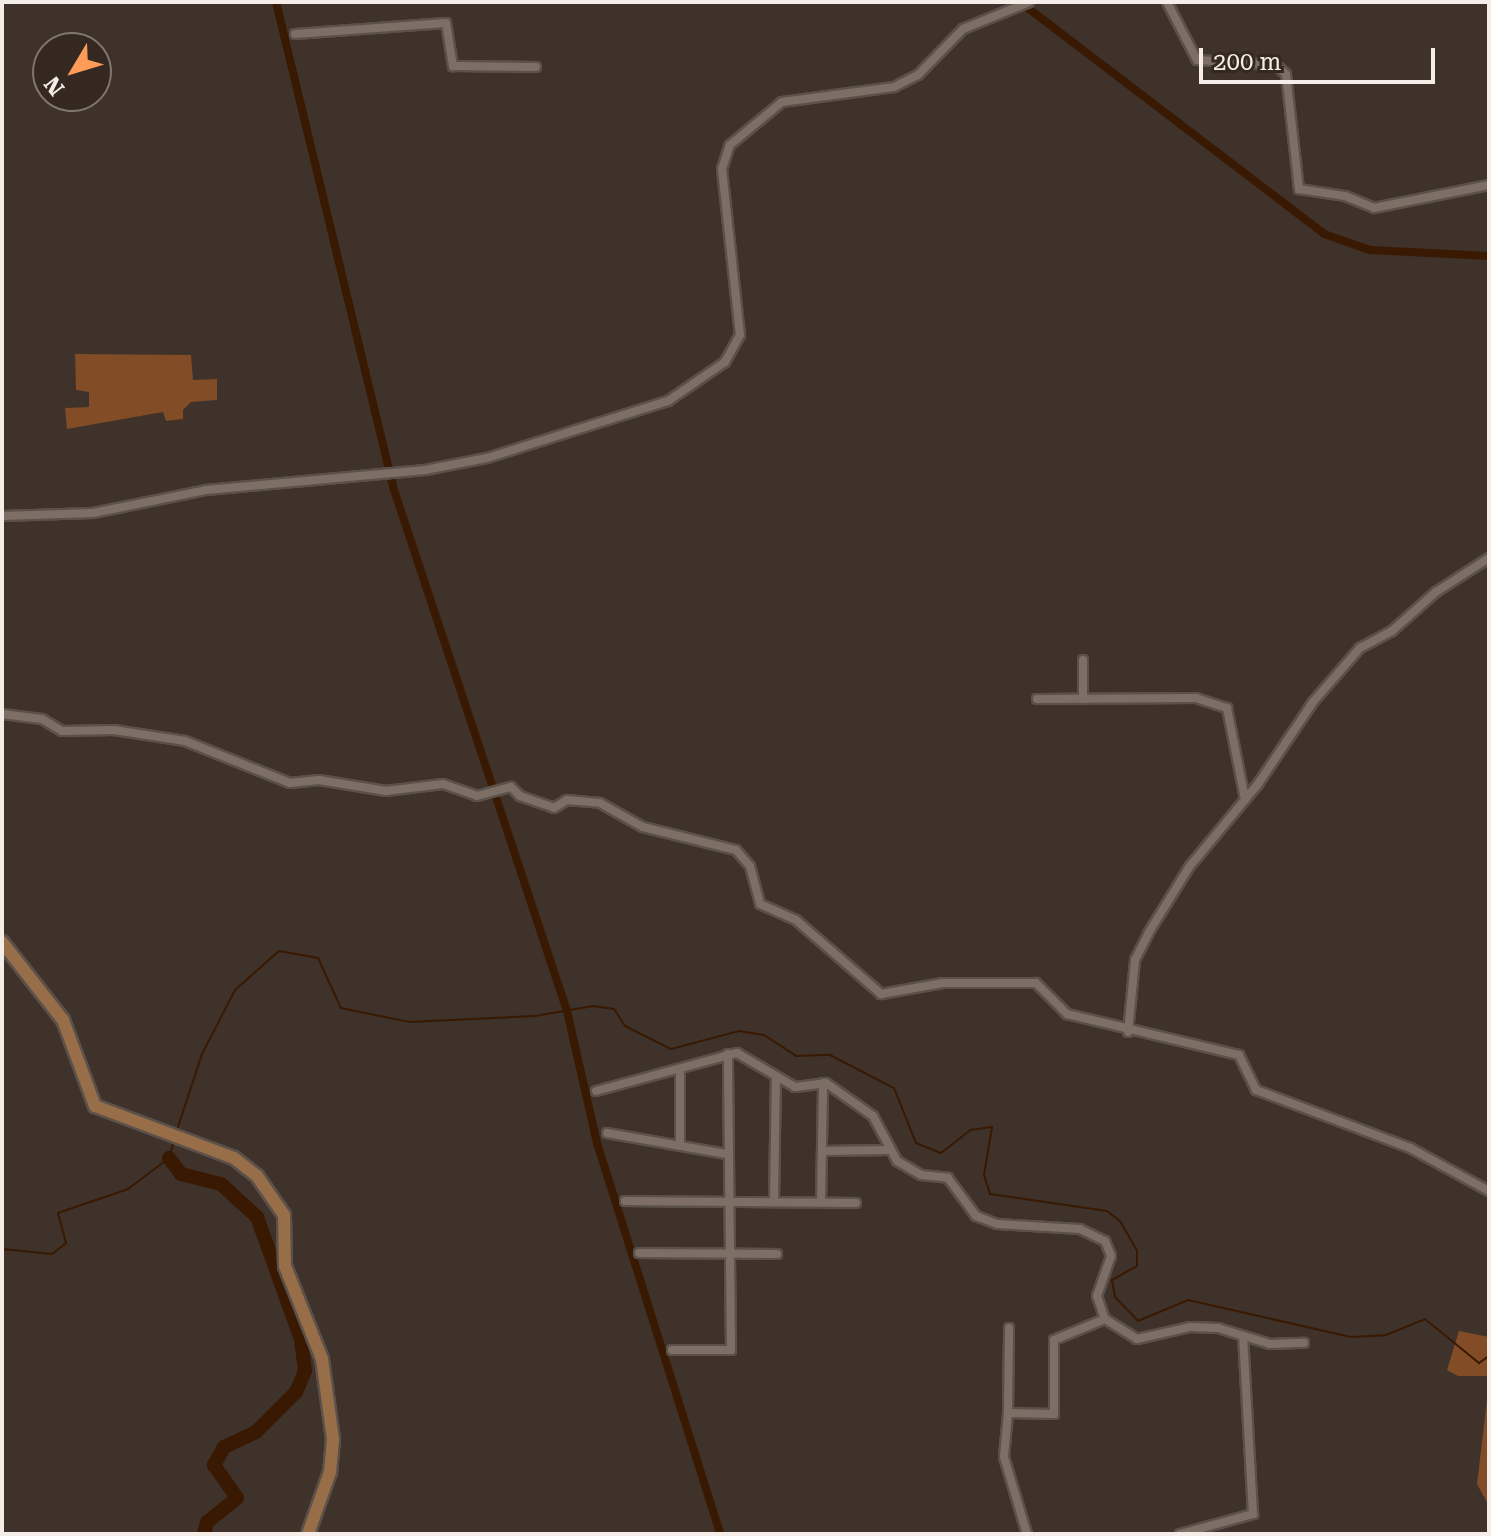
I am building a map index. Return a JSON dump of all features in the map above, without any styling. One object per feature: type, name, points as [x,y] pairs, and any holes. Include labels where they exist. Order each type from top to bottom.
[{"type":"street","points":[[2,516],[93,513],[206,490],[370,477],[398,469],[418,471],[487,458],[613,422],[668,401],[707,377],[734,352],[740,335],[722,169],[730,145],[782,102],[894,87],[918,75],[963,29],[1029,2]]},
{"type":"street","points":[[1167,2],[1197,60],[1276,65],[1286,74],[1299,189],[1345,196],[1374,208],[1489,185]]},
{"type":"street","points":[[295,34],[446,23],[453,66],[536,67]]},
{"type":"street","points":[[1128,1032],[1135,960],[1190,866],[1245,799],[1313,702],[1360,648],[1392,631],[1436,592],[1489,558]]},
{"type":"street","points":[[1083,660],[1083,699]]},
{"type":"street","points":[[1037,699],[1196,698],[1227,708],[1245,799]]},
{"type":"street","points":[[2,714],[42,719],[62,731],[114,730],[185,741],[290,783],[319,780],[386,791],[443,784],[477,796],[511,787],[543,806],[554,808],[567,800],[600,803],[643,827],[731,847],[750,866],[760,904],[796,920],[881,994],[943,983],[1030,982],[1043,989],[1063,1013],[1128,1032],[1239,1055],[1256,1090],[1410,1148],[1489,1191]]},
{"type":"street","points":[[2,942],[63,1020],[95,1106],[191,1141],[247,1167],[284,1215],[285,1266],[322,1359],[333,1439],[330,1472],[308,1534]]},
{"type":"street","points":[[672,1350],[731,1350],[726,1154],[728,1054]]},
{"type":"street","points":[[596,1091],[680,1070],[728,1054],[748,1057],[795,1087],[823,1083],[873,1116],[889,1150],[907,1169],[948,1178],[983,1220],[1054,1225],[1098,1235],[1111,1256],[1097,1296],[1105,1319],[1137,1339],[1190,1327],[1270,1344],[1304,1343]]},
{"type":"street","points":[[680,1070],[680,1146]]},
{"type":"street","points":[[774,1201],[776,1077]]},
{"type":"street","points":[[821,1202],[823,1083]]},
{"type":"street","points":[[607,1133],[726,1154]]},
{"type":"street","points":[[822,1151],[889,1150]]},
{"type":"street","points":[[625,1201],[856,1203]]},
{"type":"street","points":[[639,1253],[777,1254]]},
{"type":"street","points":[[1008,1413],[1054,1414],[1054,1340],[1105,1319]]},
{"type":"street","points":[[1009,1328],[1004,1457],[1027,1534]]},
{"type":"street","points":[[1180,1534],[1253,1514],[1243,1337]]},
{"type":"shaded area","points":[[75,354],[191,355],[193,380],[217,379],[217,400],[191,402],[183,410],[183,419],[166,421],[163,412],[67,429],[65,408],[89,407],[89,392],[76,390]]},
{"type":"shaded area","points":[[1459,1331],[1489,1337],[1489,1376],[1458,1376],[1447,1370]]},
{"type":"shaded area","points":[[1489,1400],[1489,1506],[1477,1484]]},
{"type":"waterway","points":[[276,2],[394,490],[567,1011],[597,1143],[720,1534]]},
{"type":"waterway","points":[[1020,2],[1324,234],[1370,250],[1489,256]]},
{"type":"waterway","points":[[177,1130],[202,1054],[235,990],[279,951],[318,958],[341,1008],[409,1022],[535,1016],[593,1006],[614,1009],[625,1026],[671,1049],[739,1031],[764,1035],[796,1056],[830,1055],[894,1088],[916,1143],[941,1153],[970,1130],[992,1127],[984,1175],[990,1194],[1107,1211],[1120,1221],[1137,1251],[1137,1266],[1112,1280],[1115,1297],[1138,1321],[1188,1300],[1351,1337],[1386,1335],[1425,1319],[1479,1363],[1489,1356]]},
{"type":"waterway","points":[[2,1249],[52,1254],[66,1243],[58,1213],[128,1189],[169,1158],[174,1140]]},
{"type":"waterway","points":[[169,1158],[181,1174],[221,1184],[257,1217],[301,1339],[305,1371],[296,1392],[256,1432],[224,1447],[214,1465],[237,1498],[207,1522],[204,1534]]}]
